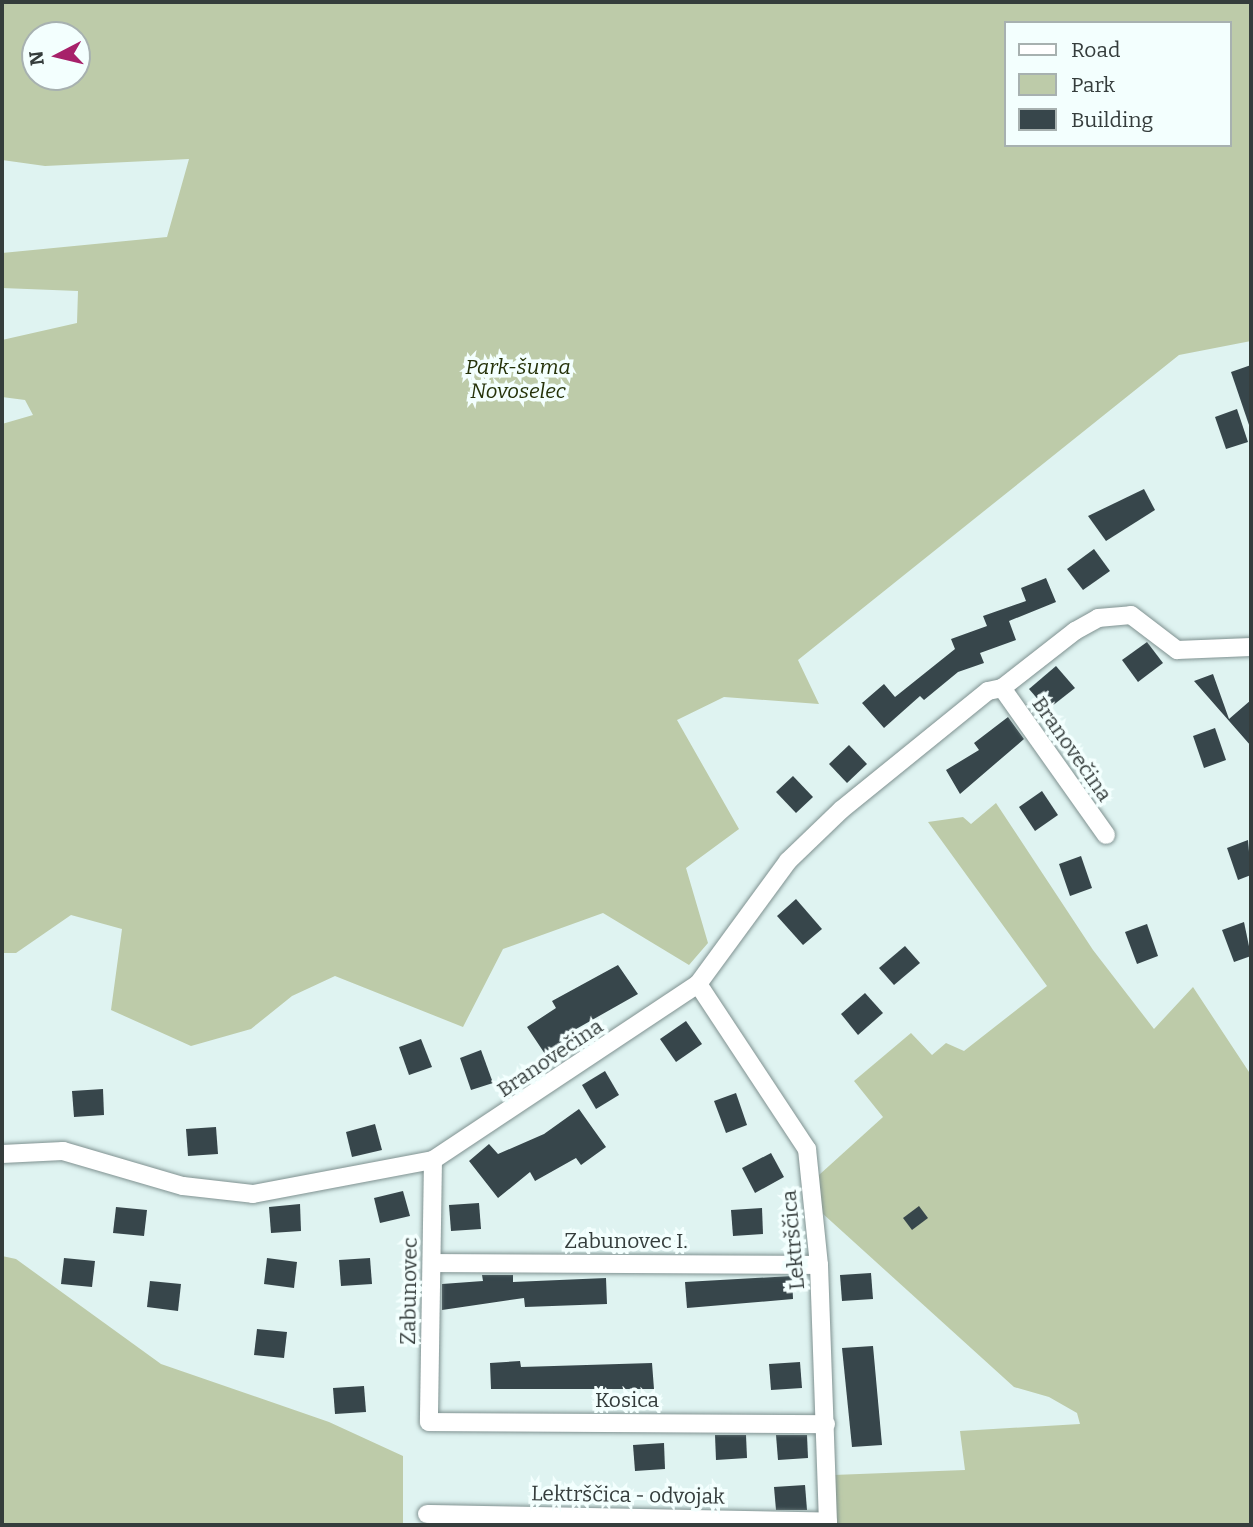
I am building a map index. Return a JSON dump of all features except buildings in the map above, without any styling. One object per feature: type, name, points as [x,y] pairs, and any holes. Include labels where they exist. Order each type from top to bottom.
[{"type":"street","name":"Branovečina","points":[[2,1154],[63,1151],[184,1186],[253,1194],[433,1160],[698,984],[788,861],[988,691],[1002,688],[1075,631],[1115,614],[1131,615],[1177,650],[1251,647]]},
{"type":"street","name":"Branovečina","points":[[1002,688],[1106,835]]},
{"type":"street","name":"Lektrščica","points":[[698,984],[807,1149],[820,1265],[828,1524]]},
{"type":"street","name":"Zabunovec","points":[[429,1422],[433,1160]]},
{"type":"street","name":"Zabunovec I.","points":[[433,1263],[820,1265]]},
{"type":"street","name":"Kosica","points":[[429,1422],[826,1424]]},
{"type":"street","name":"Lektrščica - odvojak","points":[[427,1514],[828,1524]]},
{"type":"green space","name":"Park-šuma Novoselec","points":[[2,2],[1251,2],[1251,341],[1179,355],[798,660],[819,704],[724,697],[677,720],[739,829],[686,868],[708,943],[689,965],[603,913],[503,949],[463,1027],[335,976],[292,996],[251,1029],[191,1046],[111,1010],[122,929],[71,915],[16,953],[2,953],[2,424],[33,415],[25,400],[2,397],[2,340],[77,323],[78,291],[2,288],[2,253],[167,237],[189,159],[45,166],[2,160]]},
{"type":"green space","points":[[996,803],[1093,950],[1154,1029],[1193,987],[1251,1075],[1251,1525],[836,1525],[833,1475],[965,1470],[960,1431],[1080,1424],[1077,1413],[1049,1397],[1014,1387],[822,1213],[819,1175],[883,1117],[854,1081],[911,1033],[932,1055],[946,1043],[964,1051],[1047,986],[928,822],[963,817],[971,824]]},
{"type":"green space","points":[[2,1256],[16,1259],[161,1364],[329,1422],[403,1456],[403,1525],[2,1525]]}]
